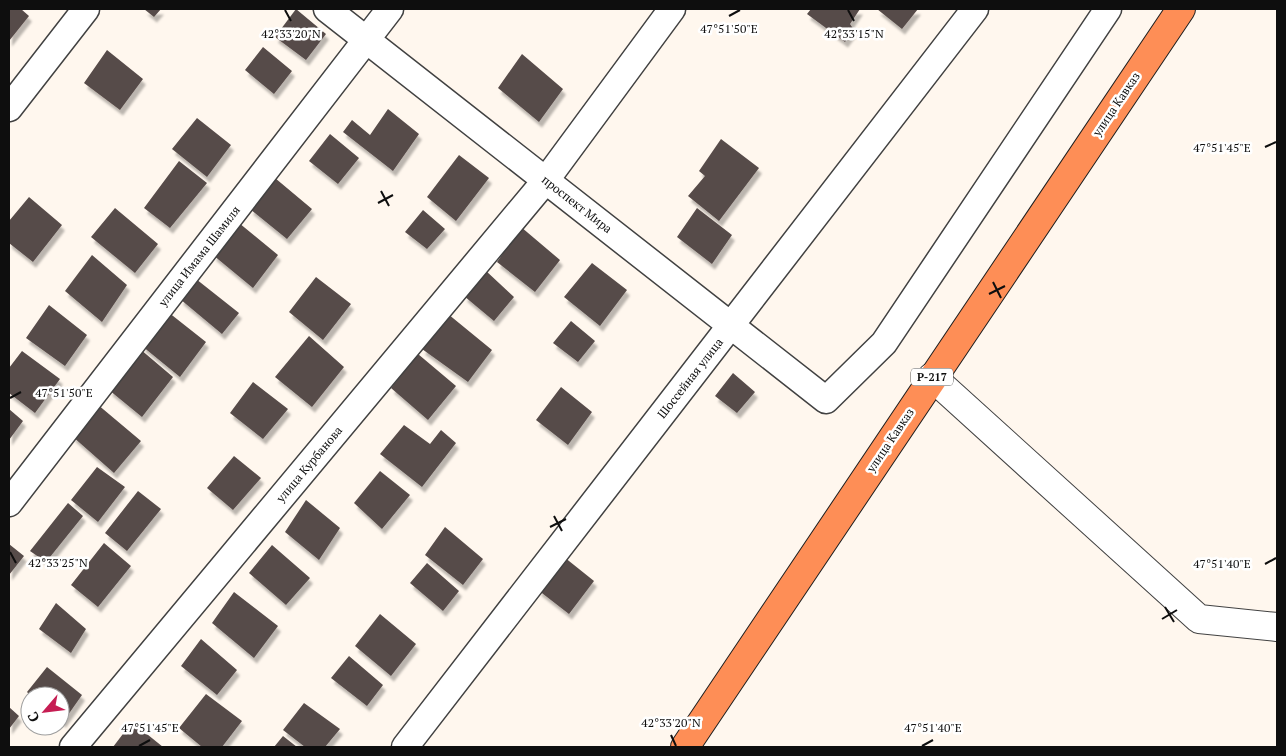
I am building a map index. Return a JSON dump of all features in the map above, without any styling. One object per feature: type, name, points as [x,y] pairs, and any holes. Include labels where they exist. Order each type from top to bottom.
[{"type":"highway","name":"улица Кавказ","points":[[684,747],[1181,9]]},
{"type":"street","points":[[9,108],[86,9]]},
{"type":"street","name":"проспект Мира","points":[[327,9],[826,400],[884,343],[1108,9]]},
{"type":"street","name":"улица Имама Шамиля","points":[[9,503],[390,9]]},
{"type":"street","name":"улица Курбанова","points":[[72,747],[546,180],[672,9]]},
{"type":"street","name":"Шоссейная улица","points":[[405,747],[975,9]]},
{"type":"street","points":[[932,377],[1199,619],[1277,627]]},
{"type":"building","points":[[9,9],[21,9],[29,16],[9,41]]},
{"type":"building","points":[[144,9],[161,9],[154,17]]},
{"type":"building","points":[[296,9],[326,34],[306,60],[275,37]]},
{"type":"building","points":[[811,9],[860,9],[850,24],[854,30],[845,42],[807,14]]},
{"type":"building","points":[[877,9],[918,9],[902,29]]},
{"type":"building","points":[[263,47],[292,71],[274,94],[245,70]]},
{"type":"building","points":[[107,50],[143,79],[120,110],[84,83]]},
{"type":"building","points":[[522,54],[563,89],[539,122],[498,88]]},
{"type":"building","points":[[388,109],[419,134],[393,171],[343,132],[352,120],[370,135]]},
{"type":"building","points":[[197,118],[231,145],[207,177],[172,149]]},
{"type":"building","points":[[330,134],[359,158],[338,184],[309,161]]},
{"type":"building","points":[[721,139],[759,168],[719,221],[688,196],[705,176],[699,171]]},
{"type":"building","points":[[459,155],[489,178],[456,221],[427,197]]},
{"type":"building","points":[[179,161],[207,183],[170,228],[144,208]]},
{"type":"building","points":[[275,178],[312,209],[287,239],[250,209]]},
{"type":"building","points":[[29,197],[62,225],[33,262],[9,243],[9,221]]},
{"type":"building","points":[[115,208],[158,244],[135,273],[91,237]]},
{"type":"building","points":[[697,208],[732,235],[712,264],[677,237]]},
{"type":"building","points":[[423,210],[445,229],[427,249],[405,232]]},
{"type":"building","points":[[239,223],[278,255],[253,288],[213,255]]},
{"type":"building","points":[[521,227],[560,260],[535,292],[497,262]]},
{"type":"building","points":[[92,255],[127,285],[102,322],[65,291]]},
{"type":"building","points":[[592,263],[627,290],[600,326],[564,297]]},
{"type":"building","points":[[485,270],[514,297],[494,321],[464,296]]},
{"type":"building","points":[[316,277],[351,304],[323,340],[289,312]]},
{"type":"building","points":[[196,279],[239,313],[222,334],[180,299]]},
{"type":"building","points":[[49,305],[87,335],[65,366],[26,338]]},
{"type":"building","points":[[168,312],[206,342],[180,377],[142,346]]},
{"type":"building","points":[[448,314],[492,350],[468,382],[422,349]]},
{"type":"building","points":[[571,321],[595,341],[578,362],[553,343]]},
{"type":"building","points":[[309,336],[344,367],[312,407],[275,377]]},
{"type":"building","points":[[140,349],[173,377],[142,417],[109,390]]},
{"type":"building","points":[[22,351],[60,379],[35,413],[9,393],[9,368]]},
{"type":"building","points":[[418,354],[456,386],[428,420],[391,388]]},
{"type":"building","points":[[733,373],[755,392],[737,413],[715,396]]},
{"type":"building","points":[[253,382],[288,409],[263,439],[230,413]]},
{"type":"building","points":[[561,387],[592,412],[568,445],[536,420]]},
{"type":"building","points":[[97,404],[141,441],[114,473],[72,436]]},
{"type":"building","points":[[9,409],[23,421],[9,440]]},
{"type":"building","points":[[404,425],[430,444],[441,430],[456,443],[422,487],[380,454]]},
{"type":"building","points":[[234,456],[261,478],[233,510],[207,488]]},
{"type":"building","points":[[97,467],[125,487],[98,522],[71,500]]},
{"type":"building","points":[[380,471],[410,495],[382,529],[354,503]]},
{"type":"building","points":[[138,491],[161,509],[127,551],[105,533]]},
{"type":"building","points":[[306,500],[340,528],[319,560],[285,532]]},
{"type":"building","points":[[68,503],[83,516],[46,562],[30,551]]},
{"type":"building","points":[[445,527],[483,559],[463,585],[425,555]]},
{"type":"building","points":[[104,543],[131,566],[98,607],[71,585]]},
{"type":"building","points":[[9,544],[24,556],[9,575]]},
{"type":"building","points":[[272,545],[310,578],[286,605],[249,573]]},
{"type":"building","points":[[564,557],[594,581],[569,614],[538,590]]},
{"type":"building","points":[[427,563],[459,591],[443,611],[410,583]]},
{"type":"building","points":[[234,592],[278,626],[254,658],[212,623]]},
{"type":"building","points":[[56,603],[86,629],[71,653],[39,629]]},
{"type":"building","points":[[380,614],[416,644],[391,676],[355,646]]},
{"type":"building","points":[[201,639],[237,670],[217,695],[181,666]]},
{"type":"building","points":[[349,656],[383,685],[367,706],[331,678]]},
{"type":"building","points":[[47,667],[82,695],[70,712],[70,686],[32,686]]},
{"type":"building","points":[[206,694],[242,721],[222,747],[202,747],[179,728]]},
{"type":"building","points":[[304,703],[340,729],[325,747],[305,747],[283,730]]},
{"type":"building","points":[[9,707],[19,716],[9,729]]},
{"type":"building","points":[[132,722],[163,747],[113,747]]},
{"type":"building","points":[[283,736],[297,747],[274,747]]}]
